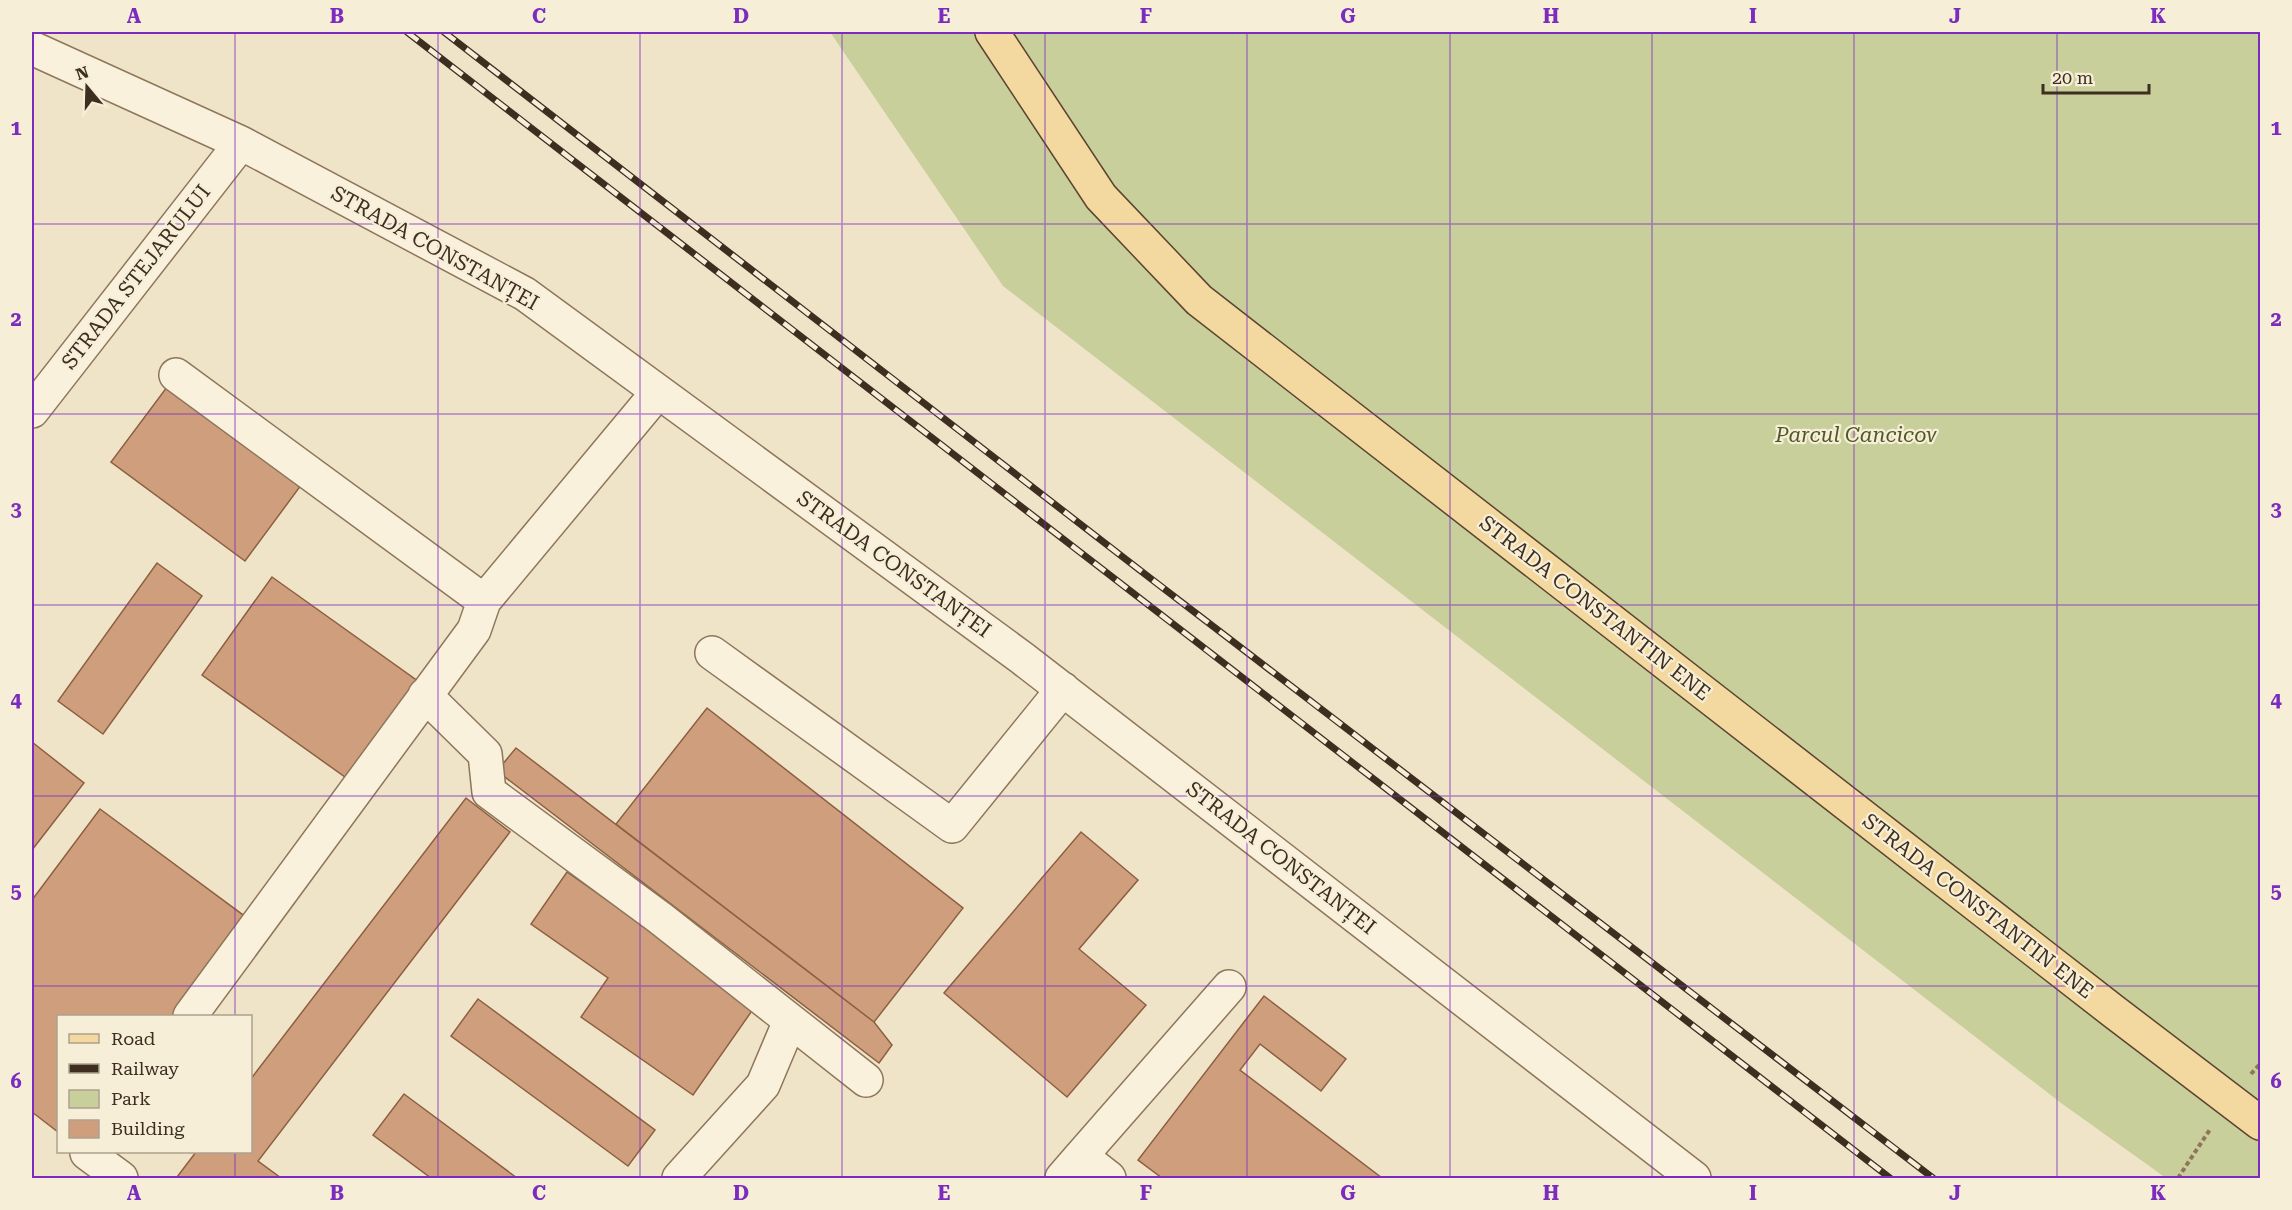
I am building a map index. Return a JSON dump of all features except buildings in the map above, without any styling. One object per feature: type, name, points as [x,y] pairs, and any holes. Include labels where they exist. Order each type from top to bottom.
[{"type":"main road","name":"STRADA CONSTANTIN ENE","points":[[992,32],[1101,197],[1199,300],[2260,1123]]},
{"type":"street","name":"STRADA CONSTANȚEI","points":[[32,48],[241,142],[525,294],[1063,689],[1694,1179]]},
{"type":"street","name":"STRADA STEJARULUI","points":[[32,411],[241,142]]},
{"type":"street","points":[[176,375],[484,601]]},
{"type":"street","points":[[191,1015],[474,630],[484,601],[658,392]]},
{"type":"street","points":[[712,653],[952,826],[1063,689]]},
{"type":"street","points":[[425,695],[485,754],[489,792],[660,918],[866,1080]]},
{"type":"street","points":[[1109,1179],[1071,1167],[1228,987]]},
{"type":"street","points":[[679,1179],[763,1085],[790,1021]]},
{"type":"street","points":[[85,1160],[121,1179]]},
{"type":"path","points":[[2178,1179],[2230,1099]]},
{"type":"green space","name":"Parcul Cancicov","points":[[830,32],[2260,32],[2260,1178],[2166,1178],[2061,1103],[1003,286]]},
{"type":"railway","points":[[407,32],[1890,1178]]},
{"type":"railway","points":[[444,32],[1150,578],[1933,1178]]}]
